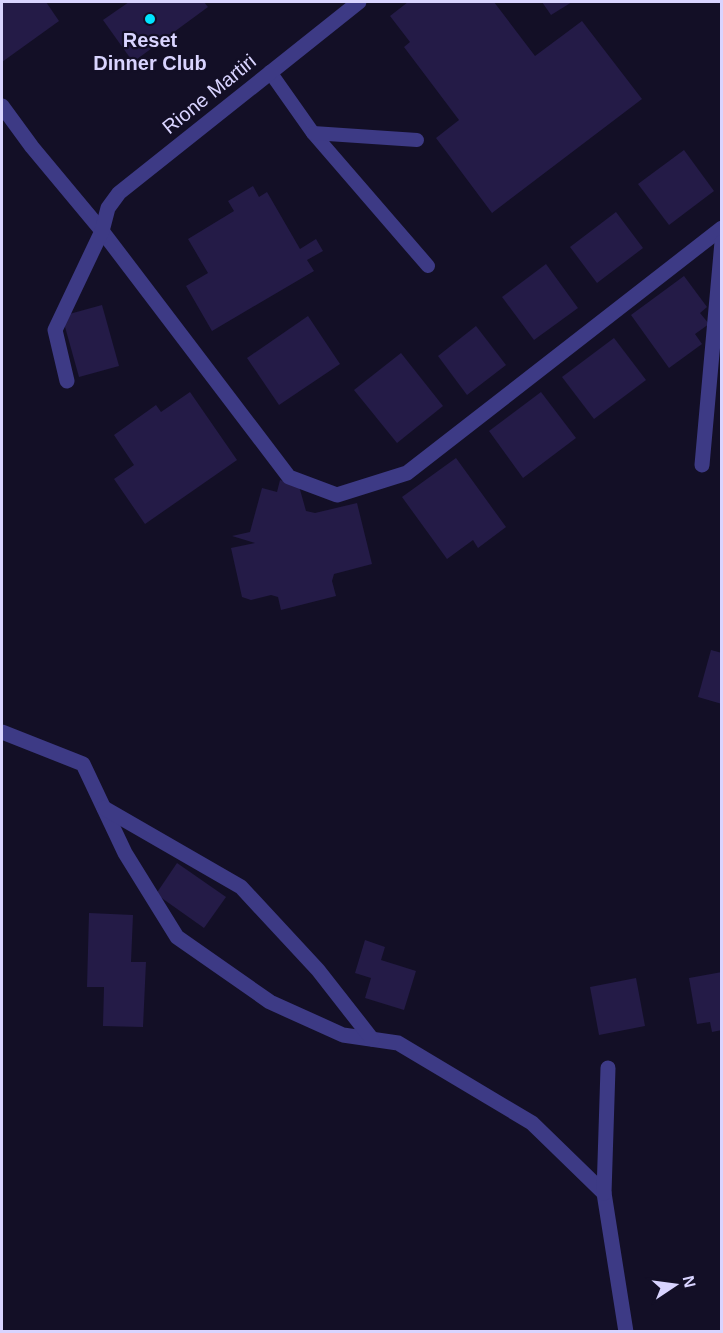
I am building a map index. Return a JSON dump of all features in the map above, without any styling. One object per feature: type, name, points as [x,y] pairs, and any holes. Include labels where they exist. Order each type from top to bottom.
[{"type":"street","name":"Rione Martiri","points":[[67,381],[55,330],[102,231],[108,208],[119,193],[359,2]]},
{"type":"street","points":[[2,106],[32,147],[102,231],[289,477],[337,495],[407,473],[722,228]]},
{"type":"street","points":[[702,465],[722,242]]},
{"type":"street","points":[[2,732],[83,764],[124,853],[177,937],[270,1002],[343,1035],[398,1043],[532,1124],[604,1193]]},
{"type":"street","points":[[104,808],[241,887],[318,970],[372,1040]]},
{"type":"street","points":[[608,1068],[604,1193],[626,1332]]},
{"type":"lane","points":[[270,72],[313,133],[428,266]]},
{"type":"lane","points":[[313,133],[417,140]]},
{"type":"building","points":[[2,2],[46,2],[59,21],[2,62]]},
{"type":"building","points":[[129,2],[204,2],[208,7],[133,62],[103,20]]},
{"type":"building","points":[[408,2],[494,2],[535,56],[582,21],[642,99],[492,213],[436,138],[459,120],[404,47],[410,42],[390,16]]},
{"type":"building","points":[[542,2],[572,2],[551,15]]},
{"type":"building","points":[[684,150],[714,191],[669,225],[638,184]]},
{"type":"building","points":[[253,186],[259,197],[267,192],[300,249],[316,239],[323,251],[307,260],[314,271],[212,331],[186,286],[208,273],[188,239],[234,211],[228,201]]},
{"type":"building","points":[[616,212],[643,248],[597,283],[570,247]]},
{"type":"building","points":[[546,264],[578,308],[534,340],[502,297]]},
{"type":"building","points":[[684,276],[707,307],[700,313],[709,324],[695,334],[702,344],[669,368],[631,315]]},
{"type":"building","points":[[102,305],[119,366],[79,377],[62,316]]},
{"type":"building","points":[[308,316],[340,364],[279,405],[247,358]]},
{"type":"building","points":[[476,326],[506,365],[467,395],[438,356]]},
{"type":"building","points":[[614,338],[646,380],[594,419],[562,377]]},
{"type":"building","points":[[401,353],[443,406],[397,443],[354,390]]},
{"type":"building","points":[[190,392],[237,460],[145,524],[114,479],[134,465],[114,435],[156,405],[161,412]]},
{"type":"building","points":[[541,392],[576,438],[523,478],[489,431]]},
{"type":"building","points":[[456,458],[506,527],[478,548],[473,540],[447,559],[402,497]]},
{"type":"building","points":[[280,480],[299,486],[306,511],[315,513],[357,503],[372,564],[334,574],[332,581],[336,596],[281,610],[278,597],[271,595],[251,600],[242,597],[231,548],[255,543],[232,536],[250,532],[262,488],[277,492]]},
{"type":"building","points":[[711,650],[722,653],[722,704],[698,697]]},
{"type":"building","points":[[177,863],[226,897],[204,928],[156,894]]},
{"type":"building","points":[[89,913],[133,915],[131,962],[146,962],[143,1027],[103,1026],[104,987],[87,987]]},
{"type":"building","points":[[365,940],[385,947],[381,960],[416,971],[404,1010],[365,998],[371,978],[355,973]]},
{"type":"building","points":[[722,972],[722,1030],[712,1032],[710,1022],[697,1024],[689,978]]},
{"type":"building","points":[[636,978],[645,1026],[599,1035],[590,987]]},
{"type":"place","name":"Reset Dinner Club","points":[[150,19]]}]
